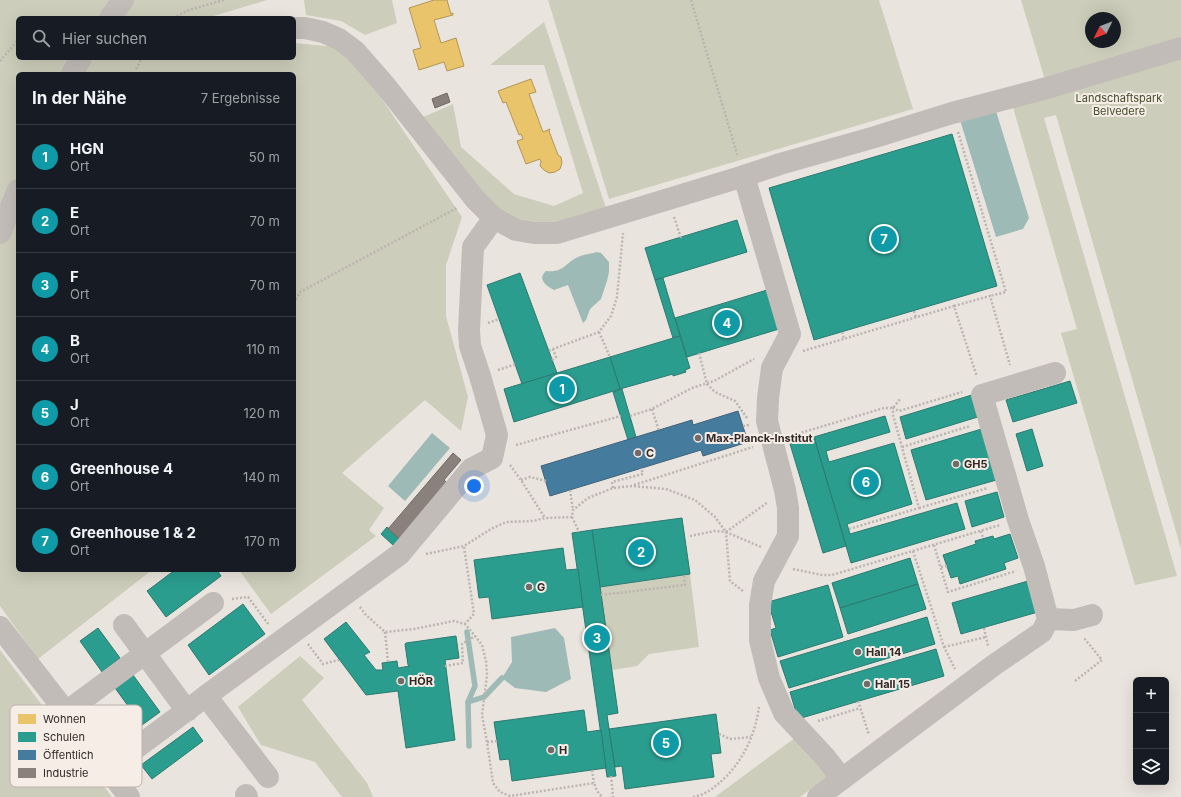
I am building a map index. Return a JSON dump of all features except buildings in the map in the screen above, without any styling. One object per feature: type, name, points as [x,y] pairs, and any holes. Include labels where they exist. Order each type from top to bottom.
[{"type":"street","points":[[111,16],[123,0]]},
{"type":"street","points":[[296,28],[305,28],[323,32],[339,39],[355,51],[384,84],[475,199],[494,218],[516,230],[534,233],[556,233],[780,164],[875,138],[952,113],[1047,88],[1181,48]]},
{"type":"street","points":[[73,72],[80,60]]},
{"type":"street","points":[[744,176],[790,334],[772,368],[768,398],[770,431],[788,508],[788,536],[764,581],[760,604],[760,640],[769,678],[784,713],[825,757],[835,789],[876,755],[994,666],[1042,632],[1048,619],[1034,566],[1018,520],[981,391],[1016,385],[1055,373]]},
{"type":"street","points":[[0,232],[16,195]]},
{"type":"street","points":[[142,744],[400,554],[472,469],[497,457],[497,435],[470,346],[469,330],[473,247],[494,218]]},
{"type":"street","points":[[75,705],[213,603]]},
{"type":"street","points":[[1048,619],[1083,618]]},
{"type":"street","points":[[124,625],[187,711]]},
{"type":"street","points":[[0,627],[61,705]]},
{"type":"street","points":[[206,696],[268,777]]},
{"type":"street","points":[[122,787],[129,797]]},
{"type":"path","points":[[177,16],[189,10],[224,0]]},
{"type":"path","points":[[691,0],[744,176]]},
{"type":"path","points":[[0,61],[16,42]]},
{"type":"path","points":[[136,69],[141,60]]},
{"type":"path","points":[[630,416],[652,409],[692,388],[714,381],[765,353],[782,351],[800,352],[1006,292],[952,113]]},
{"type":"path","points":[[296,299],[300,292],[475,199]]},
{"type":"path","points":[[549,351],[599,332],[611,316],[617,297],[625,213]]},
{"type":"path","points":[[990,296],[1016,385]]},
{"type":"path","points":[[632,486],[770,431],[884,408],[893,408],[899,411],[981,391],[954,306]]},
{"type":"path","points":[[914,311],[916,318]]},
{"type":"path","points":[[599,332],[610,357]]},
{"type":"path","points":[[842,332],[844,339]]},
{"type":"path","points":[[552,360],[556,357],[553,349]]},
{"type":"path","points":[[699,353],[707,384],[715,392],[735,401],[753,424],[770,431]]},
{"type":"path","points":[[900,399],[893,408],[893,415],[919,508]]},
{"type":"path","points":[[652,409],[659,430]]},
{"type":"path","points":[[545,518],[522,480],[497,457],[514,446],[621,416]]},
{"type":"path","points":[[902,447],[990,420]]},
{"type":"path","points":[[613,488],[612,482],[643,474],[641,468]]},
{"type":"path","points":[[522,480],[530,477],[546,481]]},
{"type":"path","points":[[849,529],[1008,482]]},
{"type":"path","points":[[573,510],[588,498],[613,488],[632,486],[666,489],[695,500],[716,517],[726,532],[730,581],[760,604]]},
{"type":"path","points":[[570,490],[573,510],[572,517],[579,532]]},
{"type":"path","points":[[726,532],[785,490]]},
{"type":"path","points":[[400,554],[414,557],[464,546],[491,529],[506,522],[572,517]]},
{"type":"path","points":[[690,536],[715,531],[726,532],[770,550],[775,561],[789,568],[822,575],[832,575],[1018,520]]},
{"type":"path","points":[[981,531],[983,538]]},
{"type":"path","points":[[934,544],[948,592],[1034,566]]},
{"type":"path","points":[[464,546],[474,614],[465,624]]},
{"type":"path","points":[[913,551],[944,647],[965,688]]},
{"type":"path","points":[[941,567],[947,566]]},
{"type":"path","points":[[601,595],[685,585],[684,575]]},
{"type":"path","points":[[348,592],[366,615],[385,632],[388,662]]},
{"type":"path","points":[[213,603],[248,597],[289,636],[323,664],[339,660]]},
{"type":"path","points":[[1075,681],[1102,660],[1082,635],[1083,618]]},
{"type":"path","points":[[385,632],[414,629],[454,621],[465,624],[482,645],[486,660],[487,675],[482,715],[493,783],[500,792],[510,796],[594,783]]},
{"type":"path","points":[[445,666],[463,663],[462,644],[475,636]]},
{"type":"path","points":[[944,647],[986,637]]},
{"type":"path","points":[[694,797],[706,793],[728,776],[742,758],[758,718],[761,692],[769,678]]},
{"type":"path","points":[[858,701],[876,755]]},
{"type":"path","points":[[793,723],[804,725],[860,708]]},
{"type":"path","points":[[719,734],[730,739],[751,738]]},
{"type":"path","points":[[487,742],[497,741]]},
{"type":"path","points":[[592,770],[594,783],[597,791],[602,797]]},
{"type":"path","points":[[611,776],[613,797]]},
{"type":"green space","points":[[0,0],[267,0],[214,16],[16,16],[16,60],[296,60],[296,43],[337,47],[373,86],[462,217],[446,265],[446,316],[468,397],[461,431],[425,400],[342,473],[384,508],[369,530],[376,536],[271,614],[240,572],[296,572],[296,72],[16,72],[16,572],[149,572],[38,659],[0,606]]},
{"type":"green space","points":[[304,0],[392,0],[397,23],[365,35],[341,21],[306,15]]},
{"type":"green space","points":[[548,0],[879,0],[913,109],[609,199]]},
{"type":"green space","name":"Landschaftspark Belvedere","points":[[1021,0],[1181,0],[1181,549],[1056,115],[1044,118],[1177,576],[1135,585],[1061,333],[1077,329],[1012,104],[1049,93]]},
{"type":"green space","points":[[544,22],[606,208],[557,226],[524,222],[500,211],[471,182],[421,118],[453,104],[461,147],[514,194],[554,206],[583,193],[544,65],[490,65]]},
{"type":"green space","points":[[690,574],[699,647],[649,654],[637,666],[612,670],[600,587]]},
{"type":"green space","points":[[0,650],[42,705],[10,705],[10,787],[104,787],[112,797],[0,797]]},
{"type":"green space","points":[[300,656],[324,678],[302,700],[367,783],[373,797],[342,797],[315,762],[261,745],[238,707]]},
{"type":"green space","points":[[796,737],[827,777],[800,797],[715,797]]},
{"type":"water","points":[[996,111],[1029,218],[1023,229],[996,237],[960,120]]},
{"type":"water","points":[[597,252],[601,253],[609,262],[609,272],[601,299],[590,309],[586,320],[583,323],[568,285],[554,290],[544,282],[542,277],[546,271],[561,269],[578,257]]},
{"type":"water","points":[[432,433],[450,448],[405,501],[388,486]]},
{"type":"water","points":[[555,628],[564,638],[571,679],[546,692],[515,688],[502,678],[512,662],[511,637]]},
{"type":"waterway","points":[[467,632],[475,686],[468,702]]},
{"type":"waterway","points":[[469,746],[468,702],[484,697],[502,678]]},
{"type":"place","name":"Greenhouse 1 & 2","points":[[884,239]]},
{"type":"place","name":"B","points":[[727,323]]},
{"type":"place","name":"HGN","points":[[562,389]]},
{"type":"place","name":"Max-Planck-Institut","points":[[698,438]]},
{"type":"place","name":"C","points":[[638,453]]},
{"type":"place","name":"GH5","points":[[956,464]]},
{"type":"place","name":"Greenhouse 4","points":[[866,482]]},
{"type":"place","name":"E","points":[[641,552]]},
{"type":"place","name":"G","points":[[529,587]]},
{"type":"place","name":"F","points":[[597,638]]},
{"type":"place","name":"Hall 14","points":[[858,652]]},
{"type":"place","name":"HÖR","points":[[401,681]]},
{"type":"place","name":"Hall 15","points":[[867,684]]},
{"type":"place","name":"J","points":[[666,743]]},
{"type":"place","name":"H","points":[[551,750]]}]
